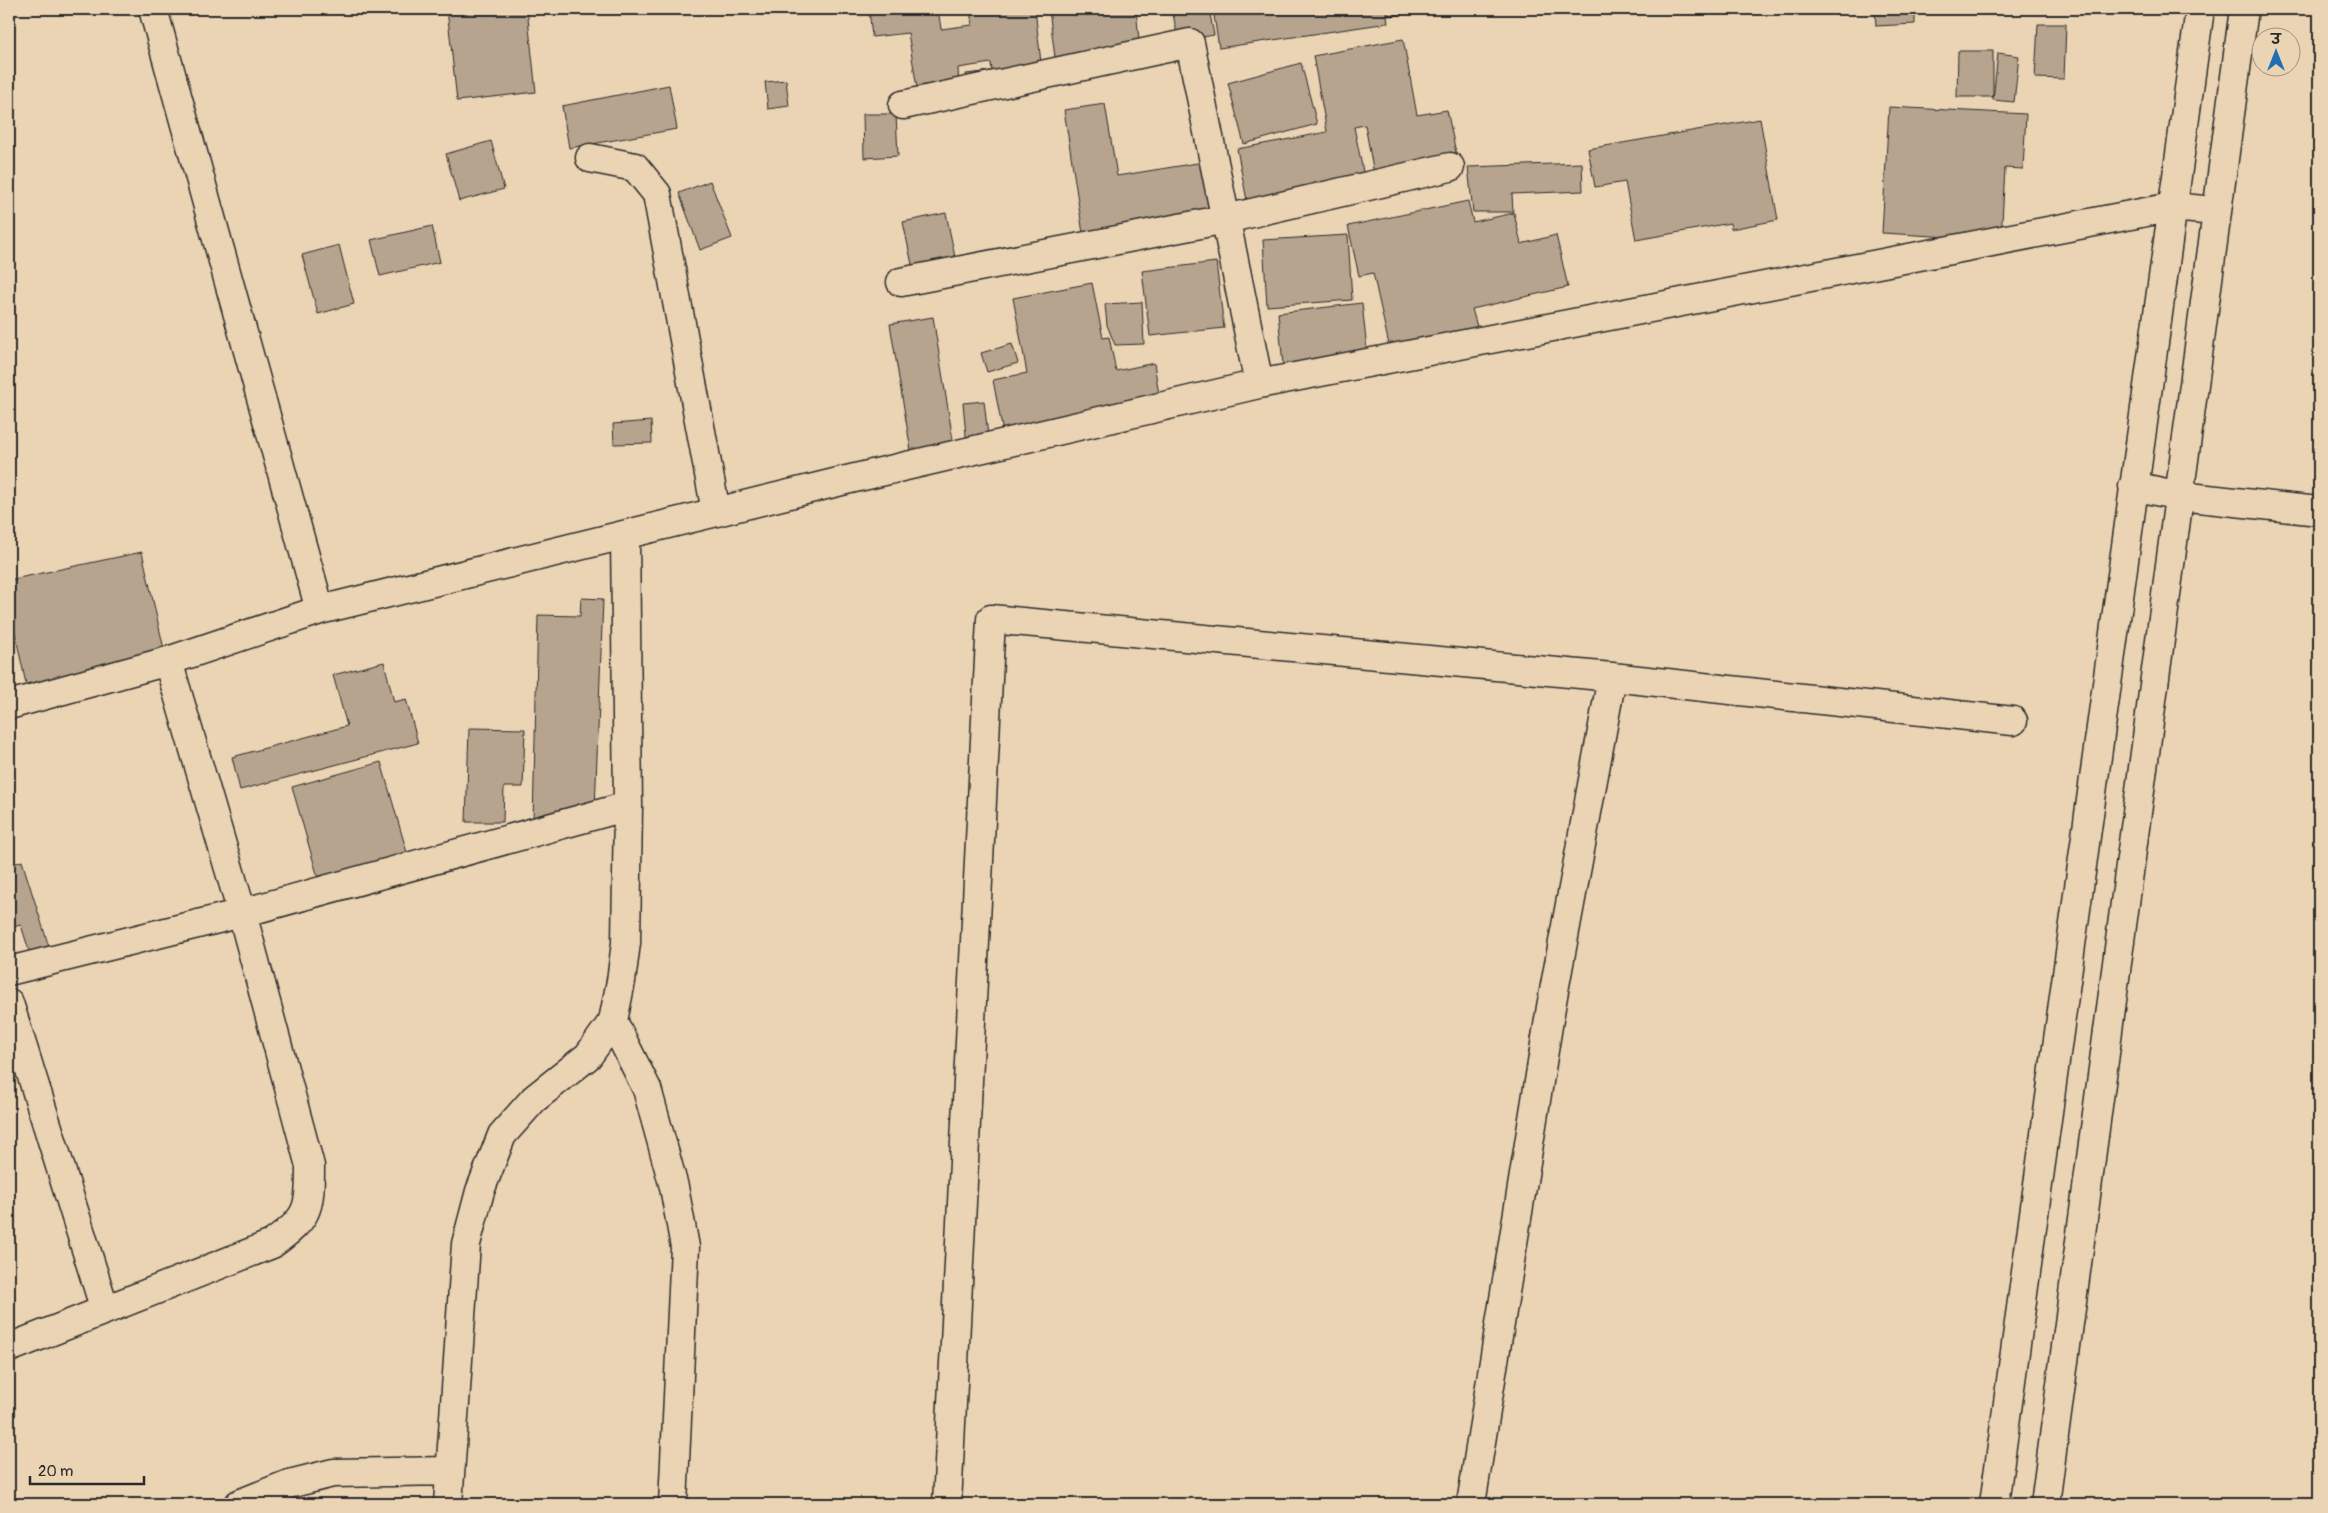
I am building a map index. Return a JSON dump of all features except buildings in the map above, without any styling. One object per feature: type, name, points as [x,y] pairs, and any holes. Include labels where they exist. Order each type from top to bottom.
[{"type":"street","points":[[153,9],[320,610]]},
{"type":"street","points":[[1994,1504],[2200,9]]},
{"type":"street","points":[[2045,1504],[2180,496],[2215,211],[2244,9]]},
{"type":"street","points":[[903,105],[1190,43],[1259,384]]},
{"type":"street","points":[[590,158],[636,167],[657,194],[716,512]]},
{"type":"street","points":[[901,282],[1226,219],[1450,167]]},
{"type":"street","points":[[9,705],[168,661],[320,610],[716,512],[1259,384],[2172,207],[2215,211]]},
{"type":"street","points":[[2133,486],[2180,496],[2319,511]]},
{"type":"street","points":[[448,1504],[466,1244],[480,1192],[502,1135],[534,1099],[588,1056],[613,1021],[621,981],[626,944],[628,806],[625,535]]},
{"type":"street","points":[[947,1504],[991,619],[1612,677],[2013,721]]},
{"type":"street","points":[[9,1348],[272,1244],[300,1223],[310,1197],[310,1166],[242,913],[168,661]]},
{"type":"street","points":[[1470,1504],[1551,1007],[1612,677]]},
{"type":"street","points":[[9,971],[242,913],[628,806]]},
{"type":"street","points":[[9,1003],[105,1310]]},
{"type":"street","points":[[613,1021],[647,1089],[674,1187],[685,1247],[673,1504]]},
{"type":"street","points":[[239,1504],[289,1484],[332,1473],[450,1472]]}]
